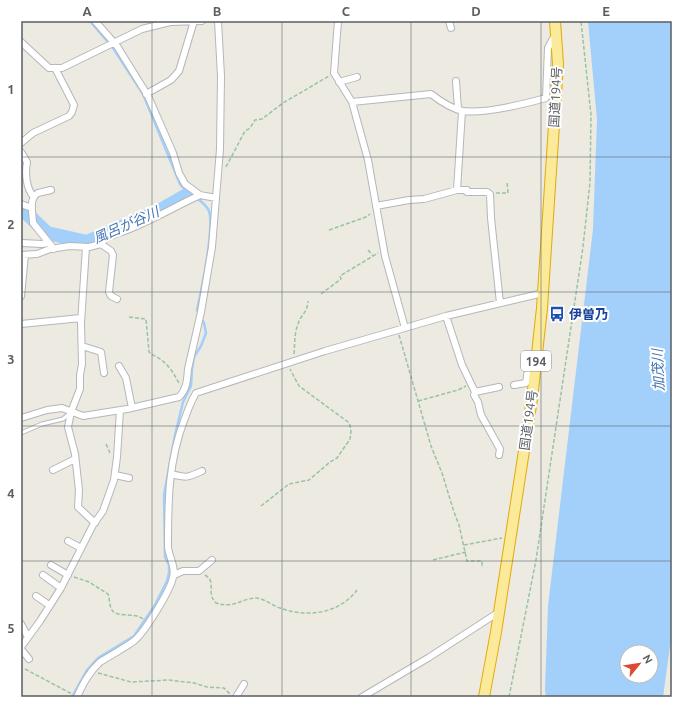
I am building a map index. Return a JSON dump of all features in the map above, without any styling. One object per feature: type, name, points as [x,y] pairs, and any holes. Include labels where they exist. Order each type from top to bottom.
[{"type":"highway","name":"国道194号","points":[[484,697],[499,612],[530,407],[543,293],[558,64],[555,21]]},
{"type":"street","points":[[95,21],[113,42],[146,94],[173,153],[182,179],[188,187],[200,195],[216,198]]},
{"type":"street","points":[[146,94],[171,80],[179,71],[194,21]]},
{"type":"street","points":[[21,42],[49,68],[62,68],[142,29],[170,22],[202,21]]},
{"type":"street","points":[[21,418],[47,410],[62,408],[83,416],[120,410],[179,397],[185,391],[188,369],[208,275],[212,247],[220,149],[221,76],[218,21]]},
{"type":"street","points":[[338,21],[334,73],[352,102],[368,160],[384,250],[405,328]]},
{"type":"street","points":[[449,21],[451,28]]},
{"type":"street","points":[[352,102],[431,94],[443,103],[460,110],[484,111],[546,98],[548,48],[556,34]]},
{"type":"street","points":[[21,143],[33,133],[69,116],[72,112],[74,105],[55,68]]},
{"type":"street","points":[[340,82],[357,77]]},
{"type":"street","points":[[456,81],[460,110],[458,190]]},
{"type":"street","points":[[21,152],[27,162],[25,169],[30,192],[34,197]]},
{"type":"street","points":[[51,190],[38,194],[34,197],[32,208],[33,223],[54,249]]},
{"type":"street","points":[[376,206],[424,199],[458,190],[467,190],[467,192],[487,192],[490,194],[500,303]]},
{"type":"street","points":[[101,244],[102,241],[115,234],[142,225],[200,195]]},
{"type":"street","points":[[21,204],[32,208]]},
{"type":"street","points":[[22,243],[49,243]]},
{"type":"street","points":[[21,296],[23,255],[37,254],[54,249],[101,244],[111,251],[109,292],[111,296],[117,299]]},
{"type":"street","points":[[86,246],[81,318],[82,364],[80,389],[71,412],[68,427],[75,459],[79,490],[78,507],[95,523]]},
{"type":"street","points":[[77,697],[82,685],[91,671],[100,662],[134,641],[139,636],[161,602],[174,575],[173,565],[169,555],[168,495],[179,433],[193,396],[199,392],[290,362],[398,330],[446,316],[543,293]]},
{"type":"street","points":[[446,316],[462,365],[475,392],[474,395],[478,402],[481,415],[500,449],[499,454]]},
{"type":"street","points":[[21,324],[81,318]]},
{"type":"street","points":[[82,346],[101,352],[104,373]]},
{"type":"street","points":[[514,385],[526,383],[529,362],[536,358]]},
{"type":"street","points":[[120,366],[126,378],[132,408]]},
{"type":"street","points":[[475,392],[499,387]]},
{"type":"street","points":[[185,391],[193,396]]},
{"type":"street","points":[[29,659],[21,648],[61,588],[81,548],[105,507],[115,475],[120,410]]},
{"type":"street","points":[[53,470],[75,459]]},
{"type":"street","points":[[171,474],[185,478],[202,471]]},
{"type":"street","points":[[115,475],[130,478]]},
{"type":"street","points":[[68,540],[81,548]]},
{"type":"street","points":[[174,575],[183,572],[199,571],[212,560]]},
{"type":"street","points":[[51,565],[68,575]]},
{"type":"street","points":[[43,575],[61,588]]},
{"type":"street","points":[[36,596],[50,605]]},
{"type":"street","points":[[362,697],[428,658],[499,612]]},
{"type":"street","points":[[21,624],[28,637]]},
{"type":"street","points":[[236,697],[244,684]]},
{"type":"lane","points":[[21,433],[42,424],[63,419],[71,412]]},
{"type":"path","points":[[509,697],[536,560],[583,247],[590,182],[591,115],[581,21]]},
{"type":"path","points":[[217,179],[225,169],[245,131],[250,128],[255,120],[262,119],[284,103],[334,73]]},
{"type":"path","points":[[490,194],[508,193],[507,182]]},
{"type":"path","points":[[329,230],[366,217],[372,213],[376,206]]},
{"type":"path","points":[[368,250],[370,255],[373,256]]},
{"type":"path","points":[[321,294],[341,279],[340,276],[384,250]]},
{"type":"path","points":[[261,506],[290,484],[309,480],[337,458],[350,438],[351,432],[348,422],[299,386],[290,362],[298,323],[307,310],[308,301]]},
{"type":"path","points":[[129,317],[146,319],[149,352],[169,366],[185,391]]},
{"type":"path","points":[[398,330],[431,446],[442,473],[464,545],[467,561],[482,561],[482,568]]},
{"type":"path","points":[[418,401],[464,388],[470,382]]},
{"type":"path","points":[[464,545],[502,538]]},
{"type":"path","points":[[433,560],[466,552]]},
{"type":"path","points":[[199,571],[210,579],[212,583],[212,597],[216,603],[224,606],[257,598],[287,611],[312,614],[334,609],[348,601],[357,590]]},
{"type":"path","points":[[68,575],[89,582],[108,594],[110,607],[112,612],[115,614],[140,616],[148,622]]},
{"type":"path","points":[[25,669],[54,683],[77,697]]},
{"type":"path","points":[[91,671],[131,682],[170,680],[194,683],[207,687],[224,688],[232,697]]},
{"type":"water","name":"加茂川","points":[[588,21],[672,21],[672,632],[663,697],[546,697],[548,606],[593,229],[597,120]]},
{"type":"waterway","points":[[72,697],[87,670],[98,658],[134,636],[155,605],[167,581],[169,565],[165,557],[164,495],[175,435],[183,402],[191,386],[194,357],[201,346],[206,333],[204,323],[197,310],[207,258],[210,228],[210,216],[208,209],[202,202],[186,191],[180,184],[143,94],[113,48],[90,21]]},
{"type":"waterway","name":"風呂が谷川","points":[[21,208],[47,233],[87,242],[157,212],[190,193]]},
{"type":"place","name":"伊曽乃","points":[[557,314]]}]
